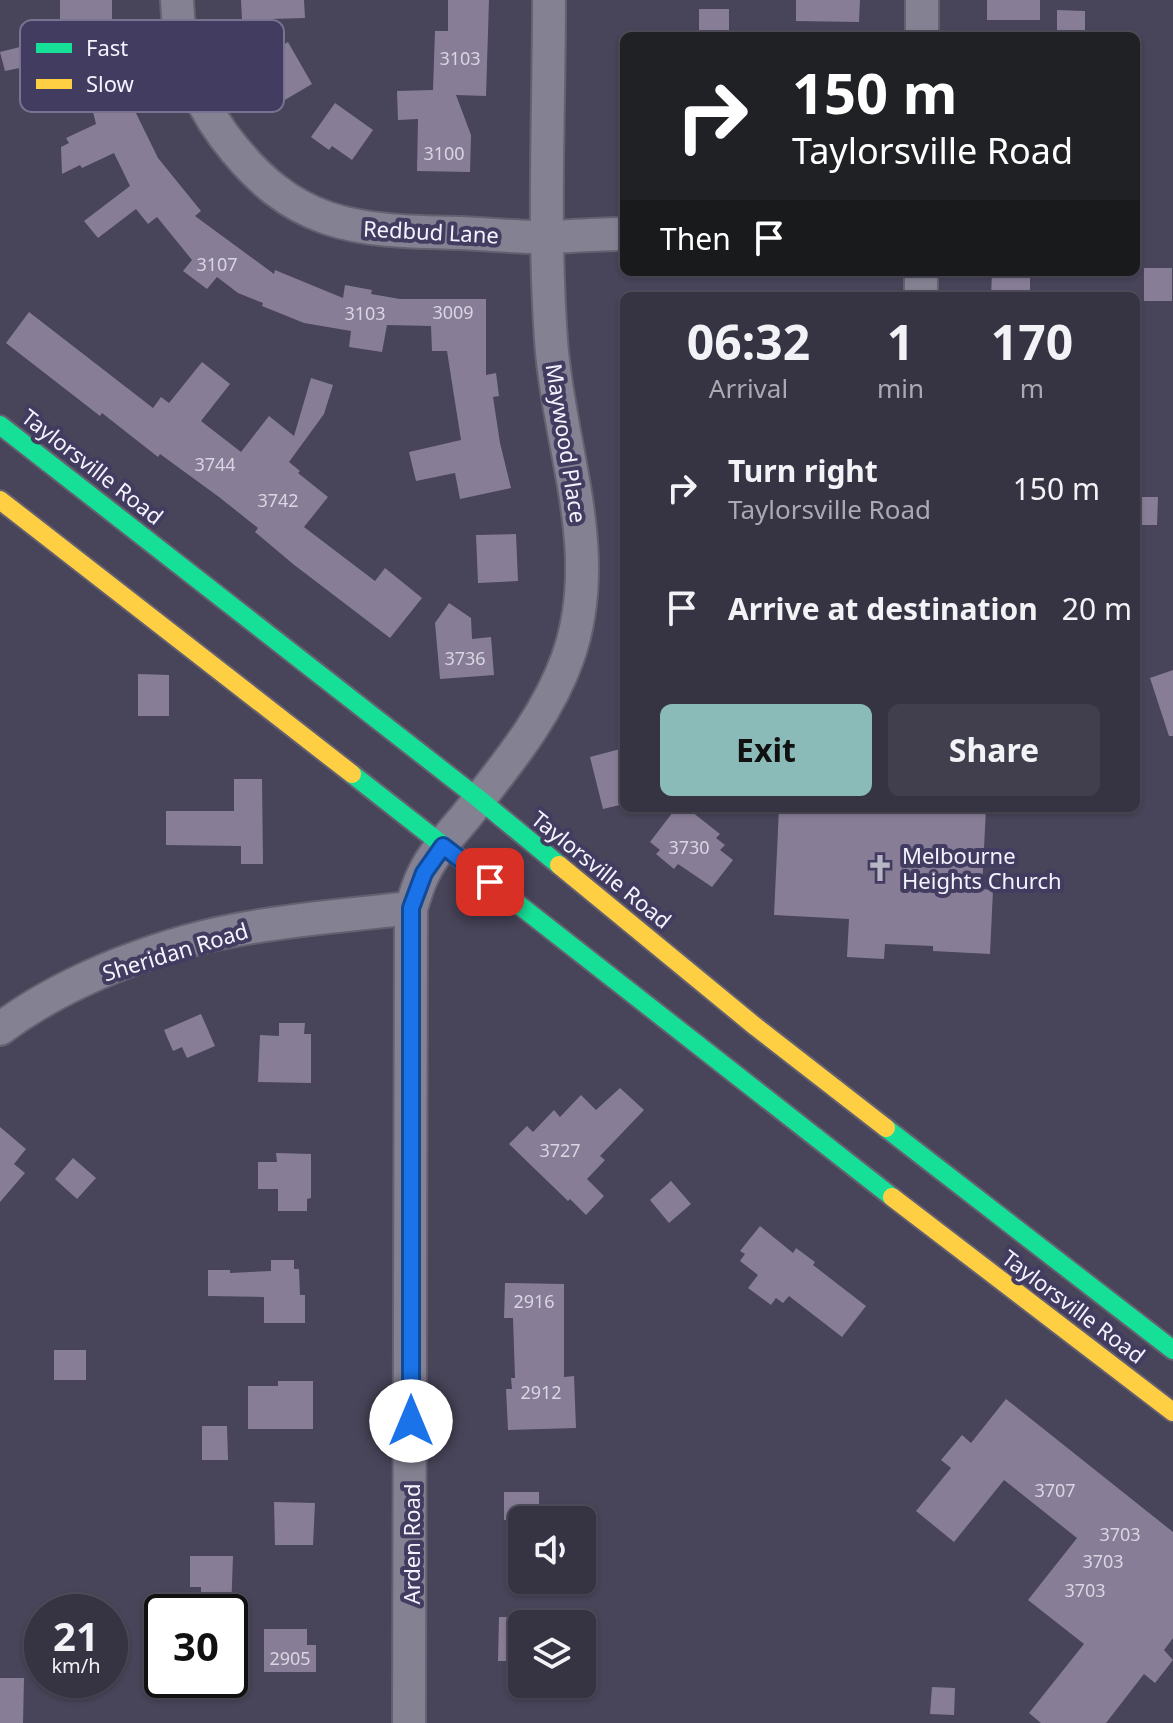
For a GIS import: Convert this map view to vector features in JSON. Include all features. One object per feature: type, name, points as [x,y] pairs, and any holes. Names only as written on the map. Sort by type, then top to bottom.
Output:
[{"type":"main road","name":"Taylorsville Road","points":[[0,425],[479,799],[756,1027],[1173,1350]]},
{"type":"main road","name":"Taylorsville Road","points":[[0,500],[733,1070],[963,1253],[1173,1412]]},
{"type":"street","name":"Redbud Lane","points":[[177,0],[179,20]]},
{"type":"street","name":"Maywood Place","points":[[443,846],[524,741],[556,685],[574,634],[582,581],[581,524],[551,344],[549,0]]},
{"type":"street","points":[[922,0],[922,32]]},
{"type":"street","name":"Redbud Lane","points":[[209,112],[238,155],[283,196],[308,211],[357,228],[390,232],[548,237],[620,234]]},
{"type":"street","name":"Arden Road","points":[[409,1723],[411,908],[424,873],[443,846]]},
{"type":"street","name":"Sheridan Road","points":[[0,1029],[74,984],[131,960],[215,935],[252,927],[411,908]]},
{"type":"building","points":[[60,0],[112,0],[112,20],[60,20]]},
{"type":"building","points":[[241,0],[304,0],[305,18],[242,20]]},
{"type":"building","points":[[448,0],[489,0],[486,96],[456,95],[471,135],[470,172],[417,171],[418,119],[398,120],[397,91],[433,90],[435,31],[448,31]]},
{"type":"building","points":[[796,0],[860,0],[859,22],[796,21]]},
{"type":"building","points":[[987,0],[1040,0],[1040,20],[987,20]]},
{"type":"building","points":[[699,9],[729,9],[729,31],[699,30]]},
{"type":"building","points":[[1057,10],[1085,11],[1085,32],[1057,32]]},
{"type":"building","points":[[288,42],[312,84],[284,100],[284,44]]},
{"type":"building","points":[[20,47],[20,68],[5,71],[0,52]]},
{"type":"building","points":[[335,103],[373,130],[352,160],[332,146],[329,150],[311,137]]},
{"type":"building","points":[[93,112],[135,112],[158,158],[201,211],[195,216],[274,274],[275,270],[343,298],[345,285],[400,299],[486,299],[486,375],[496,373],[499,396],[493,397],[511,488],[460,499],[455,473],[416,481],[409,452],[461,440],[447,351],[432,351],[431,326],[387,325],[382,352],[349,347],[351,331],[304,323],[262,306],[263,303],[238,293],[217,277],[207,289],[183,271],[192,260],[157,217],[148,224],[136,209],[98,238],[84,221],[130,186],[114,153],[62,174],[61,147],[69,143],[66,138],[96,124]]},
{"type":"building","points":[[1144,268],[1172,268],[1172,301],[1144,301]]},
{"type":"building","points":[[992,276],[1030,276],[1030,292],[991,292]]},
{"type":"building","points":[[29,312],[153,408],[161,397],[169,403],[202,362],[230,384],[201,421],[241,452],[269,416],[294,436],[311,378],[333,385],[324,414],[289,462],[328,497],[304,527],[375,581],[385,568],[422,598],[390,638],[293,564],[255,532],[258,528],[219,497],[160,454],[158,457],[102,413],[100,416],[6,343]]},
{"type":"building","points":[[1140,497],[1158,497],[1157,525],[1140,525]]},
{"type":"building","points":[[516,534],[518,581],[478,583],[476,535]]},
{"type":"building","points":[[449,603],[471,618],[472,639],[491,637],[494,675],[440,679],[435,623]]},
{"type":"building","points":[[1173,670],[1173,736],[1169,736],[1150,678]]},
{"type":"building","points":[[138,674],[169,675],[169,716],[138,716]]},
{"type":"building","points":[[620,749],[620,805],[603,809],[590,757]]},
{"type":"building","points":[[234,779],[262,779],[263,864],[241,864],[241,846],[166,845],[166,811],[234,811]]},
{"type":"building","points":[[673,812],[692,812],[720,834],[716,838],[725,845],[720,850],[733,860],[712,887],[678,864],[674,869],[656,854],[660,850],[650,842]]},
{"type":"building","name":"Melbourne Heights Church","points":[[779,812],[986,812],[982,889],[993,890],[990,954],[933,951],[933,946],[885,944],[884,959],[847,957],[849,919],[774,915]]},
{"type":"building","points":[[201,1014],[215,1046],[187,1058],[182,1047],[173,1051],[164,1030]]},
{"type":"building","points":[[279,1023],[305,1023],[304,1034],[311,1034],[311,1083],[258,1082],[260,1035],[279,1036]]},
{"type":"building","points":[[620,1088],[644,1110],[600,1156],[605,1160],[587,1179],[604,1196],[586,1215],[509,1144],[527,1126],[533,1132],[554,1110],[560,1117],[581,1095],[596,1110]]},
{"type":"building","points":[[0,1127],[26,1149],[14,1164],[25,1173],[0,1202]]},
{"type":"building","points":[[276,1153],[311,1154],[311,1198],[307,1199],[307,1211],[278,1211],[278,1189],[258,1189],[258,1162],[277,1162]]},
{"type":"building","points":[[73,1158],[96,1178],[77,1199],[55,1179]]},
{"type":"building","points":[[671,1181],[691,1204],[669,1223],[650,1200]]},
{"type":"building","points":[[760,1226],[793,1253],[796,1248],[815,1262],[813,1265],[866,1306],[842,1337],[789,1296],[783,1303],[776,1298],[771,1305],[748,1288],[758,1275],[740,1261],[745,1254],[740,1251]]},
{"type":"building","points":[[271,1260],[294,1260],[294,1269],[299,1269],[300,1295],[305,1295],[305,1323],[264,1323],[264,1297],[208,1296],[208,1270],[230,1270],[230,1273],[271,1271]]},
{"type":"building","points":[[505,1283],[564,1284],[564,1377],[574,1376],[576,1428],[508,1430],[506,1389],[512,1389],[511,1378],[515,1378],[513,1318],[504,1318]]},
{"type":"building","points":[[54,1350],[86,1350],[86,1380],[54,1380]]},
{"type":"building","points":[[278,1381],[313,1381],[313,1429],[248,1429],[248,1386],[278,1386]]},
{"type":"building","points":[[1006,1399],[1173,1532],[1173,1638],[1164,1650],[1173,1660],[1155,1683],[1144,1674],[1106,1723],[1041,1723],[1029,1713],[1084,1644],[1028,1600],[1077,1538],[1004,1480],[954,1542],[916,1511],[951,1468],[941,1460],[962,1435],[971,1443]]},
{"type":"building","points":[[202,1426],[227,1426],[228,1460],[202,1460]]},
{"type":"building","points":[[504,1492],[539,1492],[539,1506],[508,1506],[508,1520],[504,1520]]},
{"type":"building","points":[[274,1502],[315,1503],[313,1545],[275,1545]]},
{"type":"building","points":[[190,1556],[233,1556],[232,1594],[201,1594],[201,1587],[190,1587]]},
{"type":"building","points":[[499,1617],[508,1617],[508,1661],[498,1661]]},
{"type":"building","points":[[264,1629],[307,1629],[307,1645],[316,1645],[316,1672],[264,1672]]},
{"type":"building","points":[[0,1678],[24,1678],[23,1723],[0,1723]]},
{"type":"building","points":[[932,1687],[955,1688],[954,1715],[930,1714]]},
{"type":"traffic: fast","points":[[0,425],[559,865]]},
{"type":"traffic: fast","points":[[352,774],[892,1197]]},
{"type":"traffic: fast","points":[[886,1128],[1173,1350]]},
{"type":"traffic: slow","points":[[0,500],[352,774]]},
{"type":"traffic: slow","points":[[559,865],[756,1027],[886,1128]]},
{"type":"traffic: slow","points":[[892,1197],[1173,1412]]},
{"type":"place","name":"Melbourne Heights Church","points":[[880,868]]},
{"type":"route","points":[[411,1421],[411,908],[424,873],[443,846],[490,882]]}]
